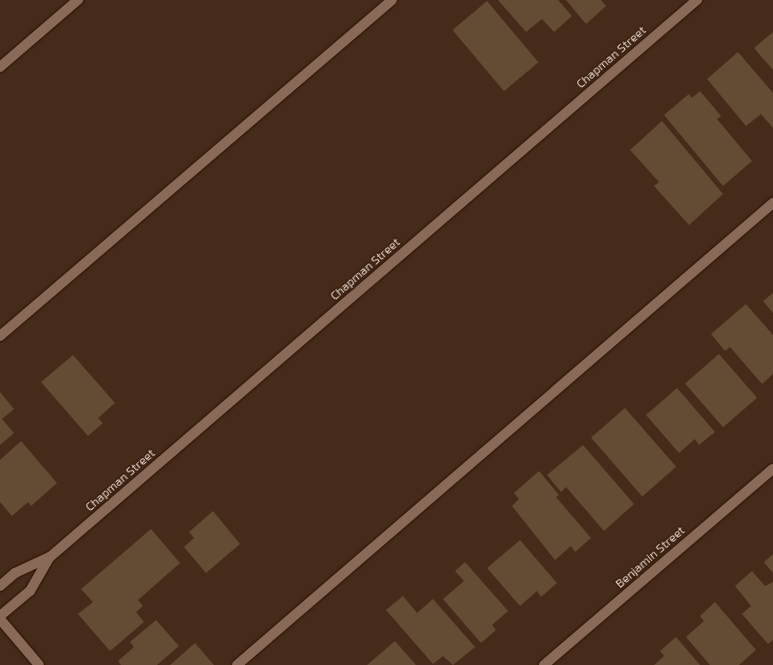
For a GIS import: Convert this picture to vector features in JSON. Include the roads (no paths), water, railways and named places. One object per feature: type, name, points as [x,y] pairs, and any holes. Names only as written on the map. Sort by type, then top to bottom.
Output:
[{"type":"street","points":[[0,67],[78,0]]},
{"type":"street","points":[[0,336],[392,0]]},
{"type":"street","name":"Chapman Street","points":[[0,586],[15,572],[50,557],[697,0]]},
{"type":"street","points":[[237,665],[773,203]]},
{"type":"street","name":"Benjamin Street","points":[[544,665],[773,469]]},
{"type":"street","name":"Chapman Street","points":[[0,618],[30,591],[50,557]]},
{"type":"street","points":[[0,618],[39,665]]}]
